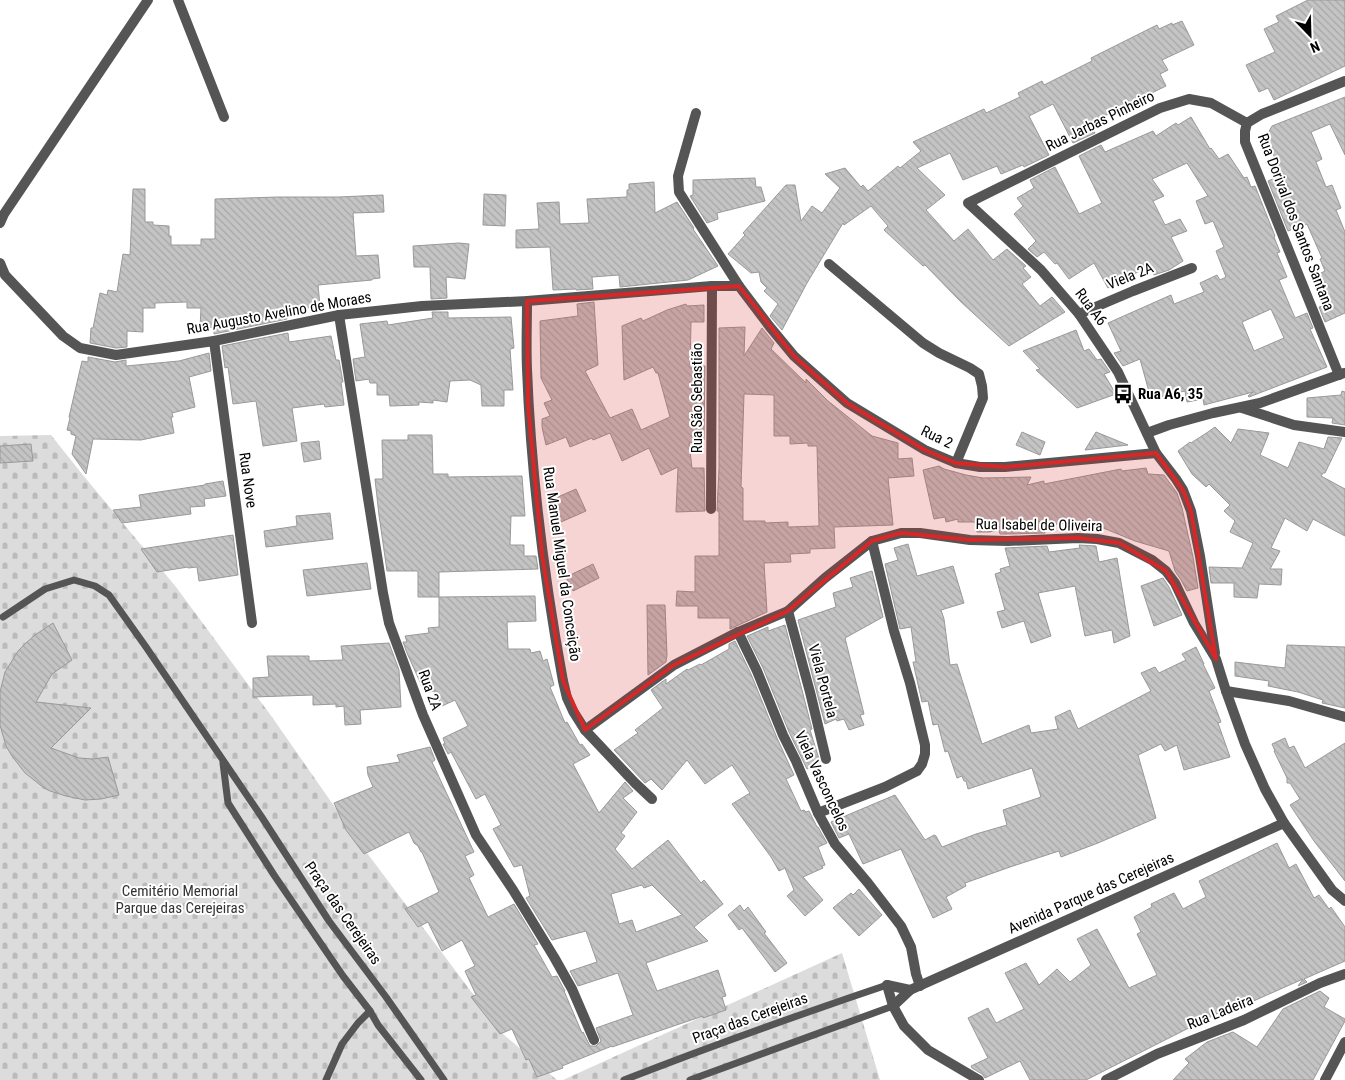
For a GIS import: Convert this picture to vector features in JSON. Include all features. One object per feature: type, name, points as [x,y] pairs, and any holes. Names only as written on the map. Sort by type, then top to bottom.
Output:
[{"type":"street","points":[[0,223],[4,214],[148,0]]},
{"type":"street","points":[[178,0],[224,117]]},
{"type":"street","name":"Rua Dorival dos Santos Santana","points":[[1342,374],[1246,142],[1245,131],[1247,123],[1262,114],[1345,82]]},
{"type":"street","name":"Rua Jarbas Pinheiro","points":[[968,203],[1160,108],[1189,99],[1211,104],[1247,123]]},
{"type":"street","name":"Rua 2","points":[[696,113],[678,176],[679,192],[739,286],[770,328],[794,356],[848,403],[925,450],[956,464],[980,468],[1005,468],[1156,453]]},
{"type":"street","name":"Rua A6","points":[[968,203],[1041,270],[1079,314],[1118,372],[1156,453]]},
{"type":"street","name":"Rua Augusto Avelino de Moraes","points":[[0,263],[5,275],[63,336],[80,348],[116,355],[214,341],[338,315],[422,306],[527,301],[712,286],[739,286]]},
{"type":"street","points":[[829,264],[923,343],[979,374],[983,398],[956,464]]},
{"type":"street","name":"Viela 2A","points":[[1079,314],[1192,268]]},
{"type":"street","name":"Rua São Sebastião","points":[[711,509],[712,286]]},
{"type":"street","name":"Rua Manuel Miguel da Conceição","points":[[527,301],[526,367],[542,555],[567,698],[585,730],[634,783],[652,799]]},
{"type":"street","name":"Rua 2A","points":[[338,315],[383,593],[390,623],[423,715],[476,834],[514,890],[554,957],[572,989],[594,1040]]},
{"type":"street","name":"Rua Nove","points":[[214,341],[252,624]]},
{"type":"street","points":[[1147,433],[1213,413],[1260,403],[1342,374]]},
{"type":"street","points":[[1242,408],[1294,425],[1345,432]]},
{"type":"street","points":[[1156,453],[1183,490],[1191,512],[1216,659]]},
{"type":"street","name":"Rua Isabel de Oliveira","points":[[585,730],[674,666],[738,632],[788,611],[872,540],[902,532],[970,540],[1008,541],[1078,538],[1119,543],[1152,560],[1166,571],[1175,583],[1194,623],[1216,659],[1245,744],[1265,789],[1284,823],[1332,890],[1345,901]]},
{"type":"street","points":[[818,813],[885,788],[917,771],[922,764],[925,754],[925,745],[910,683],[894,631],[872,540]]},
{"type":"street","name":"Viela Portela","points":[[788,611],[826,759]]},
{"type":"street","name":"Viela Vasconcelos","points":[[738,632],[757,671],[818,813],[835,844],[901,926],[911,947],[920,986]]},
{"type":"street","points":[[1226,691],[1289,701],[1345,717]]},
{"type":"street","name":"Avenida Parque das Cerejeiras","points":[[893,1006],[910,990],[1284,823]]},
{"type":"street","name":"Rua Ladeira","points":[[1106,1080],[1157,1054],[1244,1020],[1320,983],[1345,974]]},
{"type":"street","points":[[910,990],[887,985],[893,1006],[904,1026],[928,1050],[978,1080]]},
{"type":"street","points":[[1325,1080],[1345,1042]]},
{"type":"lane","name":"Praça das Cerejeiras","points":[[2,617],[45,589],[74,580],[95,586],[108,595],[146,647],[261,816],[328,921],[386,997],[444,1080]]},
{"type":"lane","name":"Praça das Cerejeiras","points":[[223,760],[228,803],[342,976],[421,1080]]},
{"type":"lane","name":"Praça das Cerejeiras","points":[[624,1080],[692,1053],[887,985]]},
{"type":"lane","points":[[690,1080],[893,1006]]},
{"type":"lane","points":[[326,1080],[342,1044],[370,1011]]},
{"type":"highlighted area","points":[[739,286],[794,356],[847,403],[925,450],[956,463],[1005,467],[1156,453],[1183,490],[1191,511],[1216,659],[1166,571],[1119,543],[1078,538],[970,540],[901,533],[872,541],[788,611],[674,665],[585,730],[563,681],[542,555],[528,405],[527,301]]},
{"type":"green space","name":"Cemitério Memorial Parque das Cerejeiras","points":[[51,435],[176,587],[272,717],[364,849],[503,1034],[557,1080],[0,1080],[0,436]]},
{"type":"green space","points":[[842,953],[880,1080],[563,1080]]},
{"type":"building","points":[[1308,0],[1345,0],[1345,66],[1274,100],[1268,88],[1259,92],[1246,65],[1275,52],[1264,29],[1279,22],[1276,16]]},
{"type":"building","points":[[1182,21],[1194,45],[1162,60],[1168,70],[1160,74],[1166,86],[1090,123],[1095,133],[1073,143],[1053,104],[1029,116],[1049,155],[1024,167],[1023,165],[1001,174],[997,166],[963,180],[950,153],[917,168],[945,195],[926,210],[954,241],[968,229],[993,260],[1007,249],[1026,266],[1023,268],[1031,277],[1022,284],[1040,306],[1052,297],[1065,312],[1009,346],[960,301],[925,265],[923,266],[884,230],[888,226],[871,206],[844,225],[843,223],[807,283],[782,330],[770,316],[778,304],[764,291],[767,288],[761,282],[759,272],[751,273],[728,254],[745,235],[743,233],[786,185],[795,185],[801,221],[812,206],[822,213],[840,188],[825,174],[845,168],[861,187],[863,185],[868,191],[898,166],[900,168],[921,151],[913,142],[984,109],[986,113],[1020,97],[1018,93],[1042,81],[1044,85],[1092,61],[1091,58],[1157,25],[1159,29]]},
{"type":"building","points":[[1345,97],[1345,155],[1330,124],[1311,132],[1322,159],[1316,162],[1326,187],[1332,185],[1341,208],[1336,210],[1345,232],[1345,313],[1325,322],[1319,307],[1325,305],[1313,277],[1325,271],[1320,259],[1322,258],[1307,224],[1288,231],[1268,181],[1282,175],[1266,137],[1272,126]]},
{"type":"building","points":[[1191,117],[1210,149],[1219,159],[1228,154],[1244,178],[1247,177],[1251,187],[1255,186],[1275,236],[1280,252],[1277,253],[1287,277],[1279,280],[1295,318],[1307,313],[1313,328],[1310,329],[1327,367],[1249,397],[1253,392],[1204,405],[1203,399],[1187,402],[1185,391],[1151,399],[1140,359],[1123,366],[1114,353],[1121,351],[1108,323],[1171,295],[1174,304],[1204,292],[1200,283],[1217,275],[1220,280],[1226,277],[1216,251],[1224,247],[1213,221],[1205,224],[1196,201],[1208,196],[1187,163],[1152,179],[1164,196],[1153,201],[1165,225],[1180,219],[1187,231],[1171,237],[1183,261],[1169,270],[1154,275],[1149,266],[1108,288],[1094,263],[1069,279],[1057,263],[1055,264],[1044,252],[1037,257],[1028,249],[1036,241],[1014,214],[1023,206],[1017,198],[1034,188],[1030,180],[1055,167],[1079,214],[1102,203],[1079,156],[1101,145],[1105,152],[1153,131],[1156,136],[1176,123],[1178,125]],"holes":[[[1271,309],[1284,338],[1254,351],[1242,322]]]},
{"type":"building","points":[[755,178],[756,187],[761,187],[765,201],[717,213],[718,219],[707,223],[690,196],[693,195],[693,180]]},
{"type":"building","points":[[654,182],[655,213],[677,202],[718,266],[688,280],[620,287],[619,275],[592,277],[593,289],[553,290],[550,247],[516,248],[516,230],[539,229],[537,203],[559,202],[560,224],[589,223],[587,199],[627,197],[629,184]]},
{"type":"building","points":[[133,189],[145,189],[145,222],[153,222],[153,225],[169,226],[171,245],[201,245],[201,239],[215,239],[215,199],[383,195],[384,212],[353,213],[356,256],[378,255],[380,278],[318,285],[320,306],[286,311],[287,319],[214,334],[214,327],[200,328],[201,308],[187,308],[187,302],[155,303],[155,308],[143,308],[143,332],[127,331],[127,347],[116,348],[90,343],[91,328],[93,328],[100,293],[107,295],[108,290],[117,292],[123,254],[130,255]]},
{"type":"building","points":[[484,194],[506,195],[505,226],[483,225]]},
{"type":"building","points":[[469,244],[465,279],[446,277],[447,298],[431,299],[430,267],[414,267],[413,246]]},
{"type":"building","points":[[594,302],[598,365],[585,371],[610,418],[632,409],[641,430],[670,417],[658,373],[656,373],[653,367],[624,380],[622,326],[641,318],[643,321],[686,304],[687,306],[704,305],[704,322],[691,322],[690,368],[705,366],[704,440],[689,443],[692,468],[704,468],[705,511],[676,512],[678,467],[661,475],[649,448],[622,461],[610,433],[570,447],[566,437],[546,445],[542,419],[550,416],[544,403],[552,400],[541,378],[540,321],[578,316],[577,304]]},
{"type":"building","points":[[432,312],[448,312],[448,318],[511,317],[514,348],[510,349],[513,390],[504,390],[504,406],[482,406],[481,385],[470,380],[450,381],[447,402],[433,400],[433,403],[419,402],[419,405],[390,406],[389,395],[377,395],[377,383],[370,383],[369,379],[356,381],[353,359],[365,357],[360,324],[387,321],[388,325],[433,318]]},
{"type":"building","points":[[745,327],[744,356],[762,328],[774,343],[771,349],[806,383],[806,379],[828,401],[872,436],[898,443],[898,459],[912,458],[914,476],[888,478],[893,525],[834,527],[835,548],[810,549],[810,553],[790,554],[791,562],[764,563],[767,612],[730,629],[730,618],[698,618],[698,606],[676,606],[677,591],[695,592],[695,556],[719,556],[719,511],[717,511],[719,468],[719,328]],"holes":[[[744,394],[774,395],[774,436],[790,436],[790,444],[808,443],[808,446],[817,446],[819,526],[788,527],[788,522],[765,523],[765,521],[743,521],[743,488],[741,487]]]},
{"type":"building","points":[[1076,330],[1084,351],[1089,349],[1097,360],[1101,359],[1110,372],[1104,374],[1116,394],[1077,408],[1036,370],[1040,369],[1023,351]]},
{"type":"building","points":[[288,333],[289,342],[331,336],[336,360],[339,360],[343,382],[341,382],[344,405],[325,407],[324,404],[292,408],[297,441],[263,446],[256,401],[233,404],[228,367],[225,368],[222,346]]},
{"type":"building","points":[[209,353],[211,371],[189,377],[195,407],[172,413],[174,433],[141,440],[93,439],[86,474],[72,454],[76,436],[67,430],[82,361],[88,362],[88,357],[115,362],[126,360],[126,366],[179,361]]},
{"type":"building","points":[[1342,391],[1345,392],[1345,425],[1332,423],[1333,418],[1307,417],[1307,398],[1341,395]]},
{"type":"building","points":[[1215,427],[1231,443],[1238,429],[1269,433],[1260,455],[1288,468],[1299,442],[1324,449],[1328,437],[1342,438],[1325,473],[1321,476],[1345,489],[1345,536],[1313,519],[1307,531],[1285,518],[1271,548],[1280,551],[1270,569],[1282,569],[1281,585],[1259,584],[1257,598],[1234,597],[1234,583],[1211,583],[1209,567],[1242,568],[1253,543],[1230,532],[1235,521],[1224,511],[1230,505],[1209,484],[1206,487],[1192,474],[1178,451]]},
{"type":"building","points":[[1022,432],[1045,442],[1040,455],[1016,445]]},
{"type":"building","points":[[1096,432],[1128,445],[1085,450]]},
{"type":"building","points":[[408,435],[432,435],[433,474],[448,474],[448,477],[522,476],[525,516],[511,516],[510,545],[524,545],[524,556],[536,556],[538,569],[439,572],[439,597],[418,597],[418,571],[387,571],[375,479],[383,479],[382,440],[408,440]]},
{"type":"building","points":[[319,441],[321,459],[304,462],[301,443]]},
{"type":"building","points":[[31,444],[33,461],[0,463],[0,446]]},
{"type":"building","points":[[939,466],[966,475],[983,478],[1031,477],[1027,485],[1044,481],[1044,484],[1121,469],[1122,471],[1146,468],[1148,474],[1164,475],[1177,493],[1182,508],[1198,588],[1187,591],[1175,571],[1169,551],[1135,541],[1091,523],[1093,532],[1075,531],[1073,522],[1043,526],[1045,533],[1000,534],[999,530],[977,532],[975,522],[958,522],[958,519],[946,522],[945,517],[934,519],[923,470]]},
{"type":"building","points":[[223,481],[226,496],[204,499],[205,506],[190,507],[191,514],[122,523],[113,510],[141,507],[139,495]]},
{"type":"building","points":[[576,489],[586,511],[561,522],[551,500]]},
{"type":"building","points":[[330,513],[333,539],[266,547],[264,531],[297,526],[296,516]]},
{"type":"building","points":[[233,535],[238,575],[199,581],[197,567],[157,572],[141,549]]},
{"type":"building","points":[[908,544],[917,576],[953,566],[964,603],[941,610],[944,619],[950,665],[957,664],[982,744],[1029,725],[1031,733],[1058,729],[1055,717],[1070,710],[1078,729],[1151,691],[1141,673],[1155,667],[1159,673],[1186,660],[1182,654],[1196,647],[1215,688],[1209,691],[1221,722],[1218,723],[1230,757],[1184,770],[1177,745],[1165,751],[1161,744],[1138,755],[1156,818],[1061,857],[1059,851],[965,883],[966,886],[946,897],[952,909],[933,918],[901,849],[863,864],[849,834],[839,838],[831,822],[895,795],[925,840],[934,835],[942,847],[1007,825],[1003,810],[1041,797],[1032,768],[968,789],[966,781],[964,781],[962,776],[957,778],[948,751],[945,752],[938,724],[933,725],[928,701],[922,702],[913,662],[916,662],[911,627],[900,629],[885,564],[898,560],[894,548]]},
{"type":"building","points":[[1079,545],[1096,546],[1099,562],[1117,558],[1130,636],[1114,643],[1112,630],[1085,636],[1075,586],[1038,593],[1051,636],[1031,643],[1024,621],[1002,628],[997,612],[1005,610],[995,574],[1001,572],[1000,569],[1010,566],[1005,548],[1047,546],[1049,552],[1080,548]]},
{"type":"building","points":[[367,563],[371,589],[307,596],[303,570]]},
{"type":"building","points":[[593,564],[599,578],[573,591],[566,577]]},
{"type":"building","points":[[872,571],[883,617],[845,638],[864,714],[860,715],[864,725],[849,730],[844,719],[837,721],[836,719],[825,724],[798,620],[836,607],[833,593],[853,587],[850,578]]},
{"type":"building","points":[[1163,578],[1182,615],[1154,626],[1141,586]]},
{"type":"building","points":[[535,596],[536,621],[507,622],[508,649],[530,649],[531,653],[540,651],[543,661],[547,659],[554,685],[550,687],[565,723],[567,722],[580,745],[582,744],[590,755],[573,764],[599,813],[625,782],[633,791],[623,798],[637,812],[621,833],[625,836],[615,849],[632,869],[668,840],[701,883],[704,880],[723,904],[694,927],[708,941],[646,963],[657,991],[718,970],[726,996],[722,997],[726,1010],[612,1046],[562,1066],[563,1068],[537,1077],[529,1059],[526,1060],[512,1029],[500,1034],[471,997],[476,995],[465,971],[475,966],[462,940],[442,951],[428,922],[418,927],[405,909],[439,892],[422,852],[414,843],[409,832],[364,854],[346,830],[334,803],[373,787],[367,767],[400,762],[397,755],[430,747],[435,760],[432,762],[474,852],[465,856],[474,875],[469,878],[488,917],[514,904],[538,944],[534,945],[552,977],[557,976],[582,1033],[590,1046],[596,1046],[601,1041],[596,1028],[633,1015],[618,973],[578,986],[570,971],[597,962],[586,931],[552,940],[526,898],[530,896],[522,865],[514,867],[493,829],[501,825],[485,794],[476,799],[451,752],[448,754],[443,744],[445,744],[443,738],[468,726],[455,700],[442,706],[434,691],[425,693],[403,642],[407,642],[405,636],[429,633],[428,628],[439,627],[439,597]],"holes":[[[642,885],[644,888],[652,885],[682,915],[636,932],[632,920],[619,924],[611,894]]]},
{"type":"building","points":[[647,605],[665,605],[667,655],[666,662],[648,675]]},
{"type":"building","points":[[53,623],[72,660],[52,674],[36,702],[91,708],[51,748],[79,758],[108,757],[119,795],[85,800],[50,791],[25,773],[6,746],[0,725],[0,692],[5,672],[18,651],[35,635]]},
{"type":"building","points":[[785,625],[812,729],[810,730],[820,762],[807,769],[747,636],[768,627],[768,631]]},
{"type":"building","points":[[735,641],[794,775],[786,779],[801,811],[809,811],[827,843],[818,847],[825,865],[822,866],[823,868],[803,877],[823,900],[805,916],[787,896],[794,890],[785,868],[779,871],[732,804],[750,793],[732,765],[705,784],[687,760],[662,790],[651,779],[645,783],[614,750],[638,733],[635,730],[663,708],[651,690],[666,679],[666,684],[687,669],[701,665],[729,649],[729,644]]},
{"type":"building","points":[[389,643],[399,670],[401,707],[360,710],[361,724],[345,725],[344,706],[336,707],[336,704],[313,705],[313,695],[253,697],[253,678],[269,677],[267,656],[309,656],[309,661],[343,660],[341,646]]},
{"type":"building","points":[[1287,645],[1345,647],[1345,708],[1322,703],[1323,700],[1298,692],[1268,686],[1269,681],[1235,676],[1235,662],[1285,668]]},
{"type":"building","points":[[1285,738],[1289,748],[1294,746],[1305,768],[1345,743],[1345,881],[1314,841],[1290,805],[1300,799],[1290,783],[1287,783],[1287,778],[1272,744]]},
{"type":"building","points":[[1277,843],[1289,868],[1296,864],[1314,898],[1319,895],[1329,909],[1331,907],[1345,927],[1345,961],[1304,979],[1307,982],[1298,986],[1303,979],[1249,1003],[1246,999],[1086,1080],[1030,1080],[1020,1061],[985,1078],[972,1068],[971,1066],[988,1058],[968,1018],[988,1008],[996,1023],[1024,1009],[1005,973],[1026,963],[1039,985],[1057,969],[1070,982],[1091,965],[1077,939],[1097,929],[1129,988],[1157,975],[1137,934],[1141,932],[1134,917],[1152,907],[1151,904],[1174,893],[1183,909],[1206,897],[1199,881]]},
{"type":"building","points":[[859,889],[882,915],[859,936],[833,908]]},
{"type":"building","points":[[740,905],[744,911],[748,907],[766,932],[764,933],[787,963],[775,972],[742,928],[739,930],[728,915]]},
{"type":"building","points":[[1320,991],[1329,998],[1324,1007],[1345,1019],[1345,1021],[1313,1080],[1173,1080],[1189,1063],[1185,1059],[1207,1042],[1233,1032],[1257,1047],[1283,1009]]},
{"type":"place","name":"Rua A6, 35","points":[[1123,394]]}]
